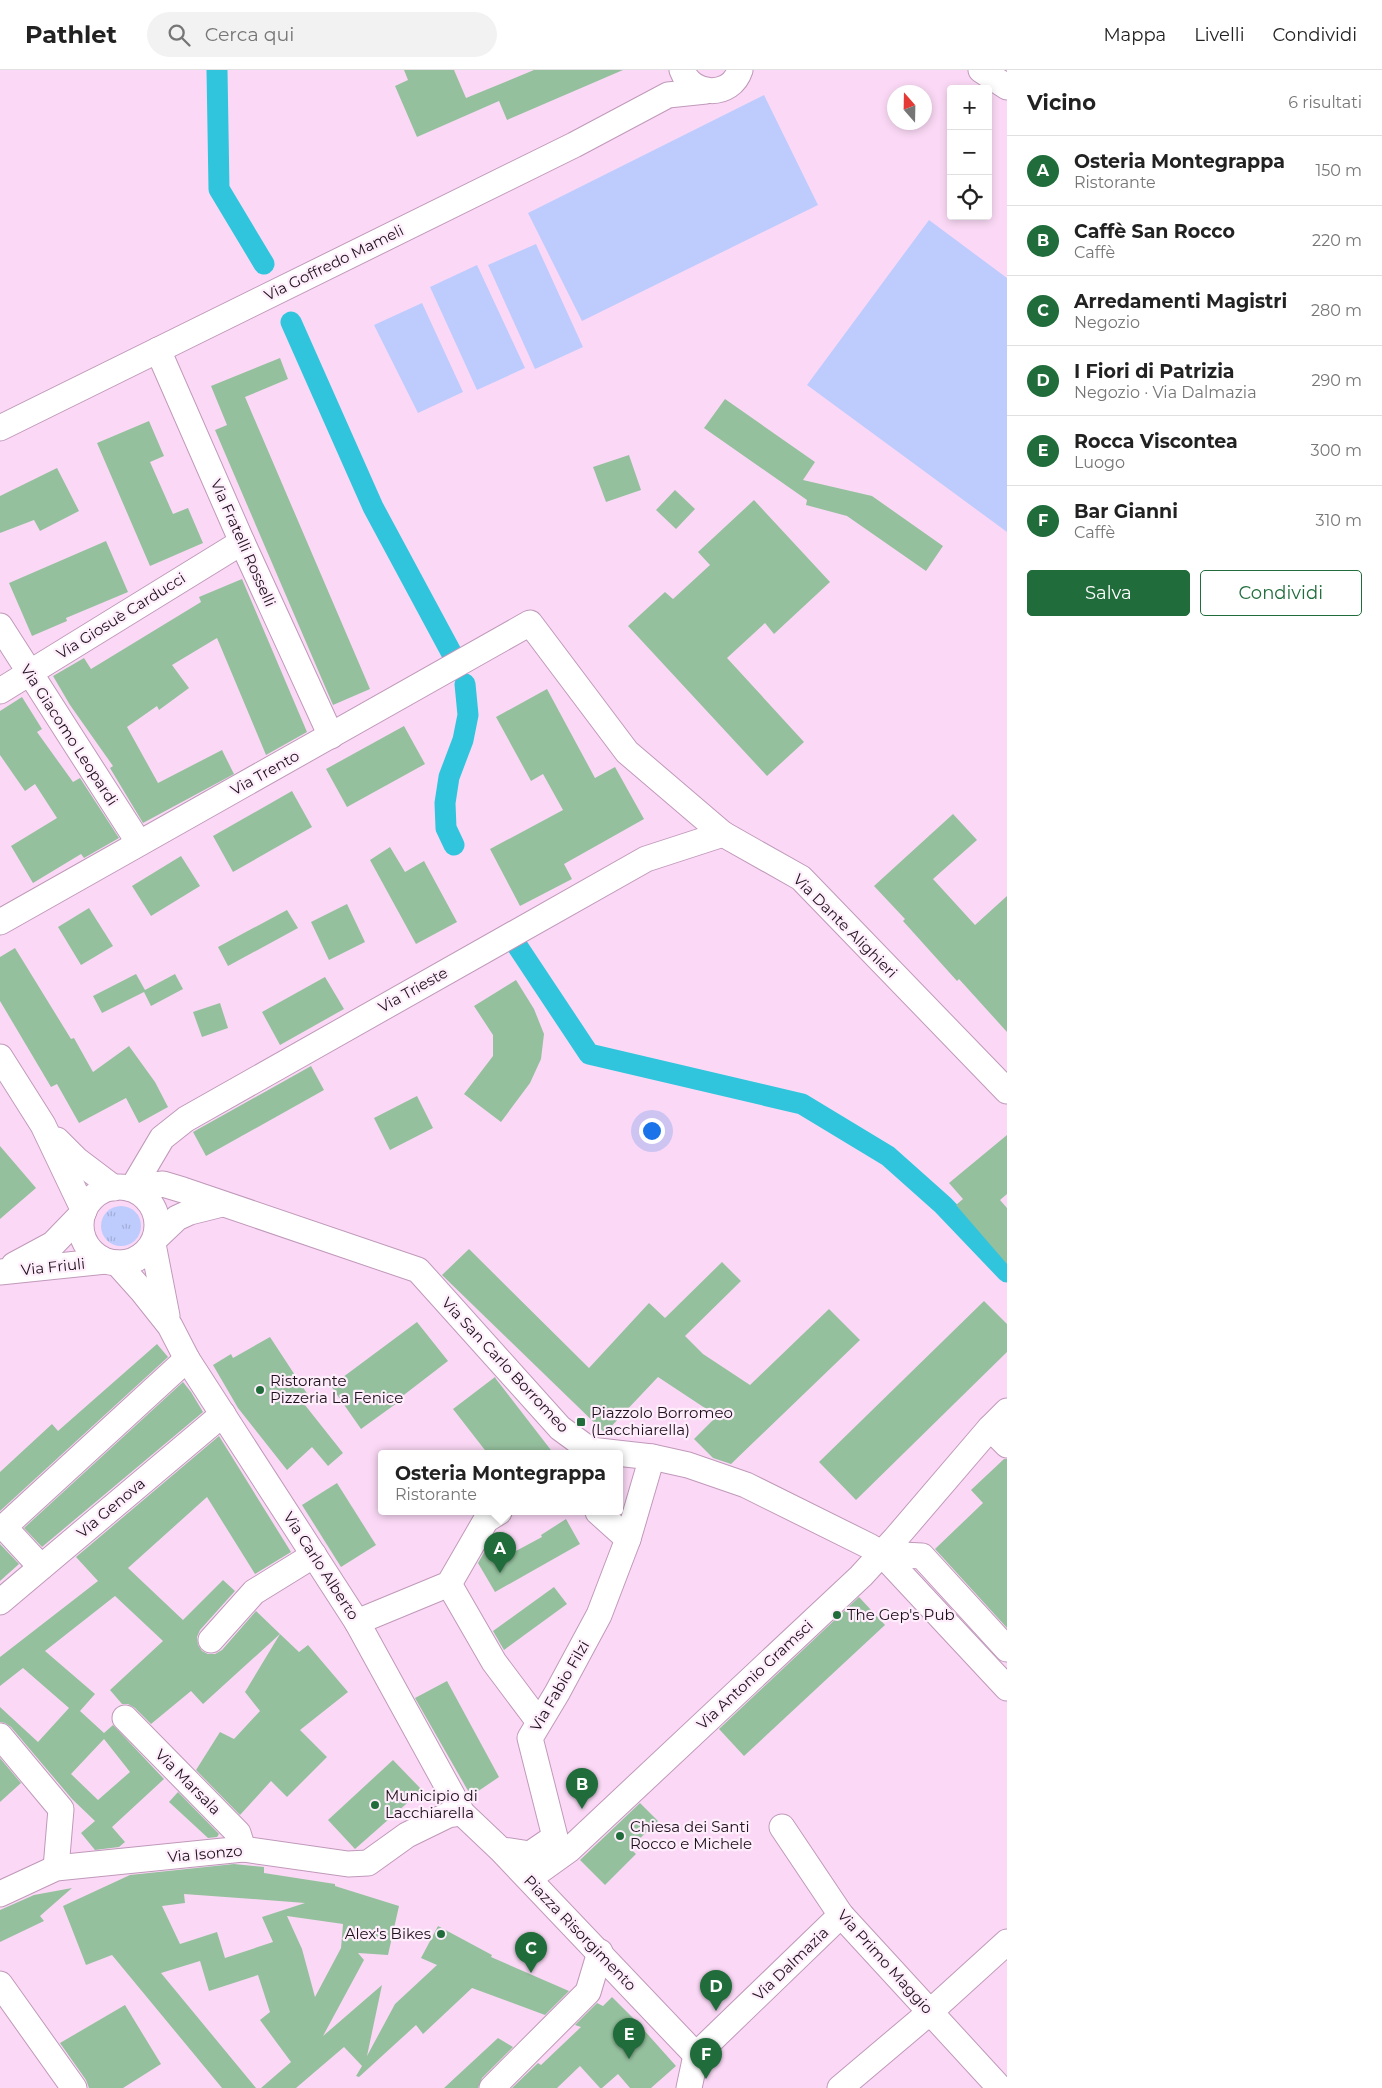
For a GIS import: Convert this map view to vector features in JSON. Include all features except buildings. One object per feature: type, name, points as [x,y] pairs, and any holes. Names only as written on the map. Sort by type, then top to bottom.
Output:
[{"type":"street","points":[[668,95],[677,70]]},
{"type":"street","points":[[682,70],[688,81],[706,91]]},
{"type":"street","points":[[982,70],[1007,88]]},
{"type":"street","name":"Via Goffredo Mameli","points":[[0,428],[574,145],[668,95],[716,91],[734,82],[740,71]]},
{"type":"street","name":"Via Fratelli Rosselli","points":[[158,350],[242,542],[331,736]]},
{"type":"street","name":"Via Giosuè Carducci","points":[[0,691],[242,542]]},
{"type":"street","name":"Via Trento","points":[[0,922],[530,624]]},
{"type":"street","name":"Via Dante Alighieri","points":[[530,624],[627,752],[723,834],[801,878],[1007,1091]]},
{"type":"street","name":"Via Giacomo Leopardi","points":[[0,626],[139,843]]},
{"type":"street","name":"Via Trieste","points":[[125,1188],[162,1138],[186,1119],[646,859],[723,834]]},
{"type":"street","name":"Via Carlo Alberto","points":[[0,1057],[43,1125],[84,1212],[82,1222],[83,1236],[86,1244],[93,1253],[111,1262],[143,1292],[170,1326]]},
{"type":"street","name":"Via Carlo Alberto","points":[[43,1125],[77,1160],[125,1188],[138,1192],[149,1201],[157,1222],[154,1241],[159,1284],[170,1326],[186,1359],[357,1622],[462,1813]]},
{"type":"street","name":"Via San Carlo Borromeo","points":[[125,1188],[164,1184],[418,1270],[560,1428],[586,1450]]},
{"type":"street","points":[[0,1272],[30,1258],[52,1244],[84,1212],[96,1195],[125,1188]]},
{"type":"street","points":[[111,1262],[130,1262],[143,1255],[177,1218],[190,1212],[222,1204]]},
{"type":"street","name":"Via Friuli","points":[[0,1272],[111,1262]]},
{"type":"street","points":[[41,1567],[4,1526],[186,1359]]},
{"type":"street","name":"Via Genova","points":[[0,1602],[223,1414]]},
{"type":"street","points":[[998,1419],[1007,1445]]},
{"type":"street","name":"Via Antonio Gramsci","points":[[501,1850],[538,1872],[570,1848],[882,1554],[998,1419]]},
{"type":"street","name":"Via San Carlo Borromeo","points":[[623,1455],[652,1457],[688,1465],[746,1485],[882,1554]]},
{"type":"street","name":"Via Fabio Filzi","points":[[501,1850],[530,1854],[555,1837],[530,1738],[557,1693],[599,1615],[628,1539],[652,1457]]},
{"type":"street","points":[[357,1622],[449,1584],[486,1520],[494,1515]]},
{"type":"street","points":[[601,1515],[628,1539]]},
{"type":"street","points":[[882,1554],[922,1556],[1007,1649]]},
{"type":"street","points":[[882,1554],[1007,1688]]},
{"type":"street","points":[[211,1640],[254,1592],[314,1555]]},
{"type":"street","points":[[449,1584],[494,1662],[539,1722]]},
{"type":"street","name":"Via Marsala","points":[[126,1718],[238,1832],[243,1849]]},
{"type":"street","points":[[0,1736],[60,1809],[56,1868]]},
{"type":"street","name":"Piazza Risorgimento","points":[[462,1813],[501,1850],[600,1952],[696,2055]]},
{"type":"street","name":"Via Isonzo","points":[[0,1894],[56,1868],[243,1849],[348,1864],[368,1862],[407,1835],[448,1815],[462,1813]]},
{"type":"street","name":"Via Primo Maggio","points":[[782,1827],[842,1915],[1000,2088]]},
{"type":"street","name":"Via Dalmazia","points":[[696,2055],[842,1915]]},
{"type":"street","points":[[840,2088],[930,2012],[1007,1942]]},
{"type":"street","points":[[492,2088],[588,1992],[600,1952]]},
{"type":"street","points":[[0,1984],[74,2088]]},
{"type":"street","points":[[689,2088],[696,2055]]},
{"type":"green space","points":[[764,95],[818,205],[582,321],[528,213]]},
{"type":"green space","points":[[929,220],[1007,278],[1007,532],[807,385]]},
{"type":"green space","points":[[536,244],[583,347],[535,369],[488,265]]},
{"type":"green space","points":[[477,265],[525,368],[477,390],[430,287]]},
{"type":"green space","points":[[422,303],[463,392],[418,413],[374,325]]},
{"type":"green space","points":[[125,1206],[132,1209],[138,1215],[141,1226],[140,1234],[132,1243],[125,1246],[117,1246],[110,1243],[102,1234],[101,1222],[104,1215],[113,1207]]},
{"type":"waterway","points":[[217,70],[219,189],[264,264]]},
{"type":"waterway","points":[[291,322],[373,507],[451,652]]},
{"type":"waterway","points":[[454,845],[446,828],[445,803],[449,777],[463,740],[468,715],[465,684]]},
{"type":"waterway","points":[[518,947],[589,1054],[802,1104],[888,1156],[943,1205],[1007,1272]]},
{"type":"place","name":"Ristorante Pizzeria La Fenice","points":[[260,1390]]},
{"type":"place","name":"Piazzolo Borromeo (Lacchiarella)","points":[[581,1422]]},
{"type":"place","name":"Osteria Montegrappa","points":[[500,1573]]},
{"type":"place","name":"The Gep's Pub","points":[[837,1615]]},
{"type":"place","name":"Municipio di Lacchiarella","points":[[375,1805]]},
{"type":"place","name":"Caffè San Rocco","points":[[582,1809]]},
{"type":"place","name":"Chiesa dei Santi Rocco e Michele","points":[[620,1836]]},
{"type":"place","name":"Alex's Bikes","points":[[441,1934]]},
{"type":"place","name":"Arredamenti Magistri","points":[[531,1973]]},
{"type":"place","name":"I Fiori di Patrizia","points":[[716,2011]]},
{"type":"place","name":"Rocca Viscontea","points":[[629,2059]]},
{"type":"place","name":"Bar Gianni","points":[[706,2079]]}]
